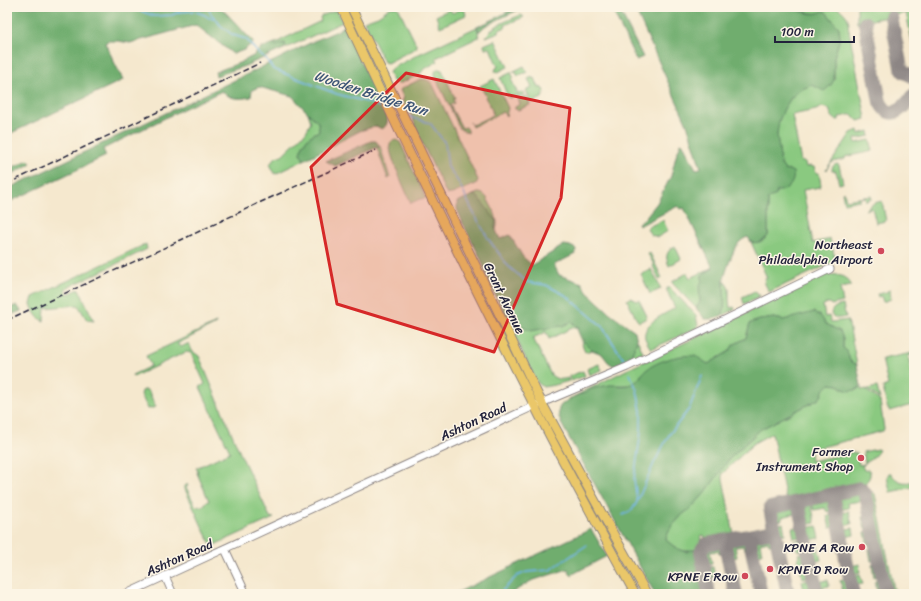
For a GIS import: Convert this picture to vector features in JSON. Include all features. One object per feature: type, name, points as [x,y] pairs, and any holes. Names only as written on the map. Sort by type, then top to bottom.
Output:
[{"type":"main road","name":"Grant Avenue","points":[[341,7],[459,256],[538,404],[600,510],[646,594]]},
{"type":"main road","name":"Grant Avenue","points":[[350,7],[469,252],[538,404],[591,514],[635,594]]},
{"type":"main road","points":[[354,35],[366,48],[377,68],[381,69]]},
{"type":"main road","points":[[459,256],[469,252]]},
{"type":"main road","points":[[591,514],[600,510]]},
{"type":"street","name":"Ashton Road","points":[[126,594],[538,404],[628,367],[830,269]]},
{"type":"street","points":[[226,549],[246,594]]},
{"type":"street","points":[[165,576],[173,594]]},
{"type":"highlighted area","points":[[406,73],[570,108],[561,198],[494,352],[337,304],[311,167]]},
{"type":"green space","points":[[7,7],[220,7],[254,42],[244,50],[233,54],[196,25],[130,43],[108,41],[105,43],[123,80],[7,135]]},
{"type":"green space","points":[[391,7],[398,7],[417,46],[416,48],[387,63],[384,62],[364,21],[378,16]]},
{"type":"green space","points":[[516,7],[524,7],[485,26],[479,32],[477,27]]},
{"type":"green space","points":[[611,7],[618,7],[643,57],[636,60]]},
{"type":"green space","points":[[634,7],[799,7],[795,9],[809,13],[826,12],[839,28],[840,38],[834,57],[834,80],[831,85],[824,91],[812,85],[800,90],[791,98],[784,109],[779,121],[777,134],[781,165],[786,171],[789,170],[793,172],[793,180],[786,189],[777,191],[775,196],[768,199],[768,236],[762,241],[756,243],[751,242],[747,237],[736,247],[724,279],[725,303],[722,316],[713,319],[705,319],[696,308],[700,302],[699,286],[702,281],[702,275],[713,268],[684,208],[680,209],[678,206],[639,226],[638,223],[644,219],[657,203],[671,176],[681,143],[683,144],[696,169],[701,168],[687,124]]},
{"type":"green space","points":[[812,7],[838,8],[843,11],[848,19],[866,119],[858,121],[853,116],[849,115],[839,117],[839,120],[837,120],[832,116],[829,109],[822,107],[816,110],[792,115],[801,162],[805,162],[806,167],[814,167],[816,173],[819,173],[821,185],[820,187],[803,190],[813,243],[830,239],[835,258],[833,262],[769,292],[764,282],[765,278],[767,278],[751,242],[760,242],[768,236],[768,199],[777,191],[786,172],[780,161],[777,128],[783,110],[794,95],[811,85],[834,80],[834,57],[840,38],[839,28],[826,12],[818,14],[799,11]]},
{"type":"green space","points":[[857,7],[914,7],[914,51],[906,13],[857,23]]},
{"type":"green space","points":[[464,8],[466,15],[440,27],[436,16],[450,9],[452,13]]},
{"type":"green space","points":[[337,10],[343,22],[286,48],[285,43],[276,46],[275,43],[321,21],[321,16]]},
{"type":"green space","points":[[521,15],[524,17],[505,25],[506,27],[499,30],[499,32],[486,37],[492,29]]},
{"type":"green space","points":[[344,26],[387,116],[387,124],[382,129],[376,126],[360,131],[304,160],[300,153],[301,149],[309,137],[319,131],[318,122],[292,96],[259,87],[252,90],[251,97],[243,98],[229,96],[222,91],[103,149],[106,156],[7,203],[7,189],[337,31]]},
{"type":"green space","points":[[477,27],[479,37],[436,58],[438,61],[423,70],[420,74],[399,84],[393,81],[389,73],[391,69]]},
{"type":"green space","points":[[495,40],[508,67],[498,72],[495,71],[498,67],[490,48],[485,48],[484,46]]},
{"type":"green space","points":[[275,43],[276,46],[285,43],[286,48],[245,66],[216,76],[215,72],[239,63],[253,56],[261,48]]},
{"type":"green space","points":[[524,66],[527,72],[518,76],[515,71],[511,73],[514,78],[511,79],[518,94],[523,92],[525,94],[517,97],[516,95],[510,98],[508,97],[500,78]]},
{"type":"green space","points":[[437,69],[442,70],[455,98],[453,99],[454,103],[450,105],[462,128],[466,127],[468,133],[460,129],[435,76]]},
{"type":"green space","points":[[532,77],[533,79],[535,78],[539,88],[541,87],[545,91],[542,98],[531,103],[526,90],[532,87],[528,79]]},
{"type":"green space","points":[[421,79],[428,80],[433,85],[478,180],[476,184],[452,194],[447,195],[414,126],[415,124],[411,114],[408,113],[402,100],[404,99],[400,90]]},
{"type":"green space","points":[[494,79],[508,108],[506,116],[503,112],[472,127],[470,122],[472,125],[493,115],[485,97],[486,96],[480,86]]},
{"type":"green space","points":[[526,96],[530,105],[518,110],[515,109],[515,107],[520,104],[518,99]]},
{"type":"green space","points":[[308,113],[318,122],[319,131],[309,137],[303,145],[300,153],[304,160],[275,174],[270,164],[276,157],[282,155],[306,132],[311,122]]},
{"type":"green space","points":[[858,130],[859,134],[869,131],[870,136],[855,139],[856,143],[870,140],[873,151],[845,157],[845,159],[830,164],[851,133]]},
{"type":"green space","points":[[395,140],[399,141],[401,144],[426,198],[411,203],[391,155],[390,144]]},
{"type":"green space","points":[[371,141],[376,141],[380,146],[335,166],[326,161]]},
{"type":"green space","points":[[380,146],[390,178],[388,179],[377,148]]},
{"type":"green space","points":[[28,160],[31,163],[7,177],[7,170]]},
{"type":"green space","points":[[837,164],[839,165],[843,183],[839,184],[836,171],[832,171],[833,166]]},
{"type":"green space","points":[[844,192],[846,200],[871,196],[872,199],[866,201],[865,197],[860,198],[860,200],[844,203],[842,193]]},
{"type":"green space","points":[[478,193],[483,194],[486,197],[493,210],[497,222],[496,230],[476,195],[473,195]]},
{"type":"green space","points":[[476,195],[496,220],[495,228],[500,239],[510,235],[523,257],[532,265],[564,245],[576,249],[575,254],[554,265],[559,275],[582,283],[587,292],[610,313],[635,331],[637,341],[630,359],[614,366],[608,362],[602,354],[592,350],[585,343],[578,327],[571,322],[562,326],[530,331],[523,327],[517,320],[505,314],[492,289],[480,257],[457,209],[457,202]]},
{"type":"green space","points":[[882,201],[886,221],[876,223],[872,208],[865,210],[874,203]]},
{"type":"green space","points":[[663,220],[668,231],[658,237],[651,235],[647,229],[648,227]]},
{"type":"green space","points":[[146,244],[147,249],[65,289],[68,294],[79,289],[94,321],[87,320],[78,305],[45,308],[44,321],[39,318],[33,310],[31,304],[33,297]]},
{"type":"green space","points":[[675,246],[681,259],[669,266],[667,254]]},
{"type":"green space","points":[[650,253],[662,278],[659,280],[653,266],[654,265],[648,254]]},
{"type":"green space","points":[[712,268],[702,275],[699,295],[700,302],[696,308],[672,282],[687,273],[690,278]]},
{"type":"green space","points":[[651,269],[661,289],[650,294],[641,274],[651,270]]},
{"type":"green space","points":[[825,274],[841,276],[852,286],[840,288],[843,302],[831,305],[830,303],[826,303],[823,305],[825,317],[829,316],[831,322],[848,320],[857,365],[850,361],[847,351],[843,349],[843,338],[840,332],[826,324],[774,318],[750,323],[746,338],[733,345],[730,351],[708,364],[697,357],[641,375],[638,381],[630,385],[599,387],[586,394],[578,395],[569,399],[624,371],[708,332]]},
{"type":"green space","points":[[724,280],[729,289],[730,308],[734,307],[735,309],[722,316],[724,311]]},
{"type":"green space","points":[[667,288],[670,288],[696,315],[698,325],[697,328],[651,349],[645,338],[647,328],[660,316],[675,308]]},
{"type":"green space","points":[[890,290],[891,299],[883,302],[881,296],[878,297],[877,294]]},
{"type":"green space","points":[[755,291],[760,296],[744,304],[742,297]]},
{"type":"green space","points":[[630,297],[637,301],[639,300],[647,316],[645,319],[639,322],[637,320],[627,300]]},
{"type":"green space","points":[[17,305],[21,311],[7,316],[7,309]]},
{"type":"green space","points":[[843,305],[846,317],[838,318],[831,314],[834,308]]},
{"type":"green space","points":[[814,312],[817,315],[820,315],[826,324],[840,331],[843,338],[843,348],[847,351],[850,361],[857,365],[861,386],[853,391],[850,391],[839,385],[830,384],[823,391],[819,399],[761,429],[730,458],[705,493],[690,509],[683,514],[671,527],[667,534],[666,540],[676,548],[687,552],[690,550],[695,550],[698,552],[705,589],[704,594],[655,594],[561,423],[558,411],[559,408],[566,401],[580,394],[585,394],[592,389],[610,385],[621,386],[634,383],[651,367],[670,358],[690,355],[698,357],[708,364],[730,351],[733,345],[746,338],[750,323],[774,318],[783,320]]},
{"type":"green space","points":[[505,314],[517,320],[523,327],[562,326],[571,322],[578,327],[585,343],[592,350],[585,352],[576,327],[549,339],[546,332],[533,338],[551,375],[559,379],[568,378],[569,381],[543,387],[535,379]]},
{"type":"green space","points":[[216,323],[177,344],[181,347],[189,343],[192,351],[199,356],[240,453],[270,517],[274,518],[212,546],[184,487],[187,484],[188,486],[186,487],[196,507],[199,505],[201,507],[209,501],[196,468],[230,452],[200,387],[205,384],[191,353],[186,352],[133,377],[132,375],[151,366],[146,356]]},
{"type":"green space","points":[[637,341],[643,353],[630,359]]},
{"type":"green space","points":[[912,353],[913,355],[908,356],[914,388],[914,412],[912,405],[890,411],[887,407],[883,387],[888,385],[882,359]]},
{"type":"green space","points":[[599,364],[602,370],[589,375],[587,369]]},
{"type":"green space","points":[[583,371],[585,376],[571,381],[569,376]]},
{"type":"green space","points":[[830,384],[839,385],[842,389],[857,390],[861,386],[861,390],[867,389],[867,391],[880,401],[883,431],[810,450],[811,461],[854,452],[857,453],[859,465],[865,464],[862,466],[864,470],[868,469],[870,472],[869,478],[863,485],[786,500],[772,433],[754,443],[722,474],[734,535],[706,541],[704,535],[701,536],[703,543],[698,552],[695,550],[679,550],[666,540],[667,534],[671,527],[705,493],[730,458],[761,429],[819,399],[823,391]]},
{"type":"green space","points":[[877,387],[880,399],[868,390]]},
{"type":"green space","points":[[144,390],[149,392],[156,407],[148,409],[141,395],[142,391]]},
{"type":"green space","points":[[877,449],[879,450],[876,454],[865,463],[863,452]]},
{"type":"green space","points":[[889,473],[901,482],[914,481],[914,487],[890,492],[887,477]]},
{"type":"green space","points":[[861,492],[864,496],[862,501],[848,503],[849,508],[840,508],[839,502],[842,496]]},
{"type":"green space","points":[[872,492],[875,494],[895,594],[890,594],[870,496]]},
{"type":"green space","points":[[827,498],[832,503],[832,510],[827,512],[825,508],[814,510],[812,501]]},
{"type":"green space","points":[[811,501],[815,523],[809,524],[806,522],[803,508]]},
{"type":"green space","points":[[791,505],[796,507],[797,513],[782,517],[782,520],[777,521],[775,513],[779,508]]},
{"type":"green space","points":[[849,511],[852,524],[844,525],[842,523],[841,514]]},
{"type":"green space","points":[[832,515],[835,517],[836,524],[834,527],[830,528],[827,516]]},
{"type":"green space","points":[[862,517],[869,518],[869,528],[865,529]]},
{"type":"green space","points":[[783,523],[785,534],[780,534],[777,525]]},
{"type":"green space","points":[[817,526],[820,538],[810,540],[808,529]]},
{"type":"green space","points":[[798,527],[801,529],[802,536],[794,538],[792,528]]},
{"type":"green space","points":[[853,528],[854,535],[845,537],[846,529]]},
{"type":"green space","points":[[591,529],[607,556],[571,575],[568,569],[531,581],[510,594],[454,594]]},
{"type":"green space","points":[[869,532],[873,542],[871,545],[868,545],[865,533]]},
{"type":"green space","points":[[769,535],[773,537],[774,542],[769,544],[768,541],[760,543],[762,553],[757,553],[755,544],[756,539]]},
{"type":"green space","points":[[741,540],[748,542],[749,546],[748,548],[744,549],[743,546],[735,547],[737,557],[733,558],[729,548],[734,542]]},
{"type":"green space","points":[[794,541],[803,541],[805,549],[798,551]]},
{"type":"green space","points":[[817,543],[821,560],[816,561],[817,563],[815,564],[810,545]]},
{"type":"green space","points":[[719,545],[724,550],[723,553],[719,554],[718,551],[710,552],[712,563],[707,563],[704,554],[705,550],[708,547]]},
{"type":"green space","points":[[872,548],[875,551],[876,558],[875,560],[871,561],[869,549]]},
{"type":"green space","points":[[805,553],[807,562],[799,565],[798,554]]},
{"type":"green space","points":[[860,564],[860,572],[853,572],[851,566]]},
{"type":"green space","points":[[874,564],[878,566],[880,574],[874,577],[872,565]]},
{"type":"green space","points":[[709,567],[713,567],[715,577],[709,577],[707,570]]},
{"type":"green space","points":[[800,567],[808,567],[810,575],[802,578]]},
{"type":"green space","points":[[860,575],[863,584],[856,585],[854,578]]},
{"type":"green space","points":[[808,579],[811,581],[812,589],[804,591],[802,581]]},
{"type":"green space","points":[[828,580],[829,586],[819,588],[818,582]]},
{"type":"green space","points":[[840,580],[847,580],[849,588],[847,591],[843,592]]},
{"type":"green space","points":[[879,580],[881,582],[884,594],[876,594],[875,581]]},
{"type":"waterway","points":[[124,7],[154,16],[172,15],[179,12],[194,11],[209,18],[215,18]]},
{"type":"waterway","name":"Wooden Bridge Run","points":[[207,7],[221,26],[233,35],[246,39],[259,54],[266,59],[273,69],[337,94],[386,109]]},
{"type":"waterway","name":"Wooden Bridge Run","points":[[406,116],[430,123],[445,143],[448,167],[459,183],[489,240],[509,267],[527,282],[546,285],[567,296],[602,326],[624,360]]},
{"type":"waterway","name":"Wooden Bridge Run","points":[[630,374],[637,390],[641,411],[641,431],[634,479],[637,500]]},
{"type":"waterway","points":[[623,515],[632,510],[637,502],[654,463],[669,435],[689,409],[702,376]]},
{"type":"waterway","name":"Wooden Bridge Run","points":[[499,594],[517,576],[527,572],[550,570],[587,545]]},
{"type":"taxiway","points":[[891,17],[901,67],[904,72],[914,77]]},
{"type":"taxiway","points":[[865,23],[880,102],[884,109],[893,113],[902,108],[914,95]]},
{"type":"taxiway","points":[[788,594],[770,508],[860,488],[866,495],[886,594]]},
{"type":"taxiway","points":[[833,494],[853,594]]},
{"type":"taxiway","points":[[798,502],[817,594]]},
{"type":"taxiway","points":[[709,594],[701,552],[707,544],[775,531]]},
{"type":"taxiway","points":[[749,536],[761,594]]},
{"type":"taxiway","points":[[724,541],[736,594]]},
{"type":"railway","points":[[7,184],[260,63]]},
{"type":"railway","points":[[7,320],[376,150]]},
{"type":"place","name":"Northeast Philadelphia Airport","points":[[881,251]]},
{"type":"place","name":"Former Instrument Shop","points":[[861,458]]},
{"type":"place","name":"KPNE A Row","points":[[862,547]]},
{"type":"place","name":"KPNE D Row","points":[[770,569]]},
{"type":"place","name":"KPNE E Row","points":[[745,576]]}]
